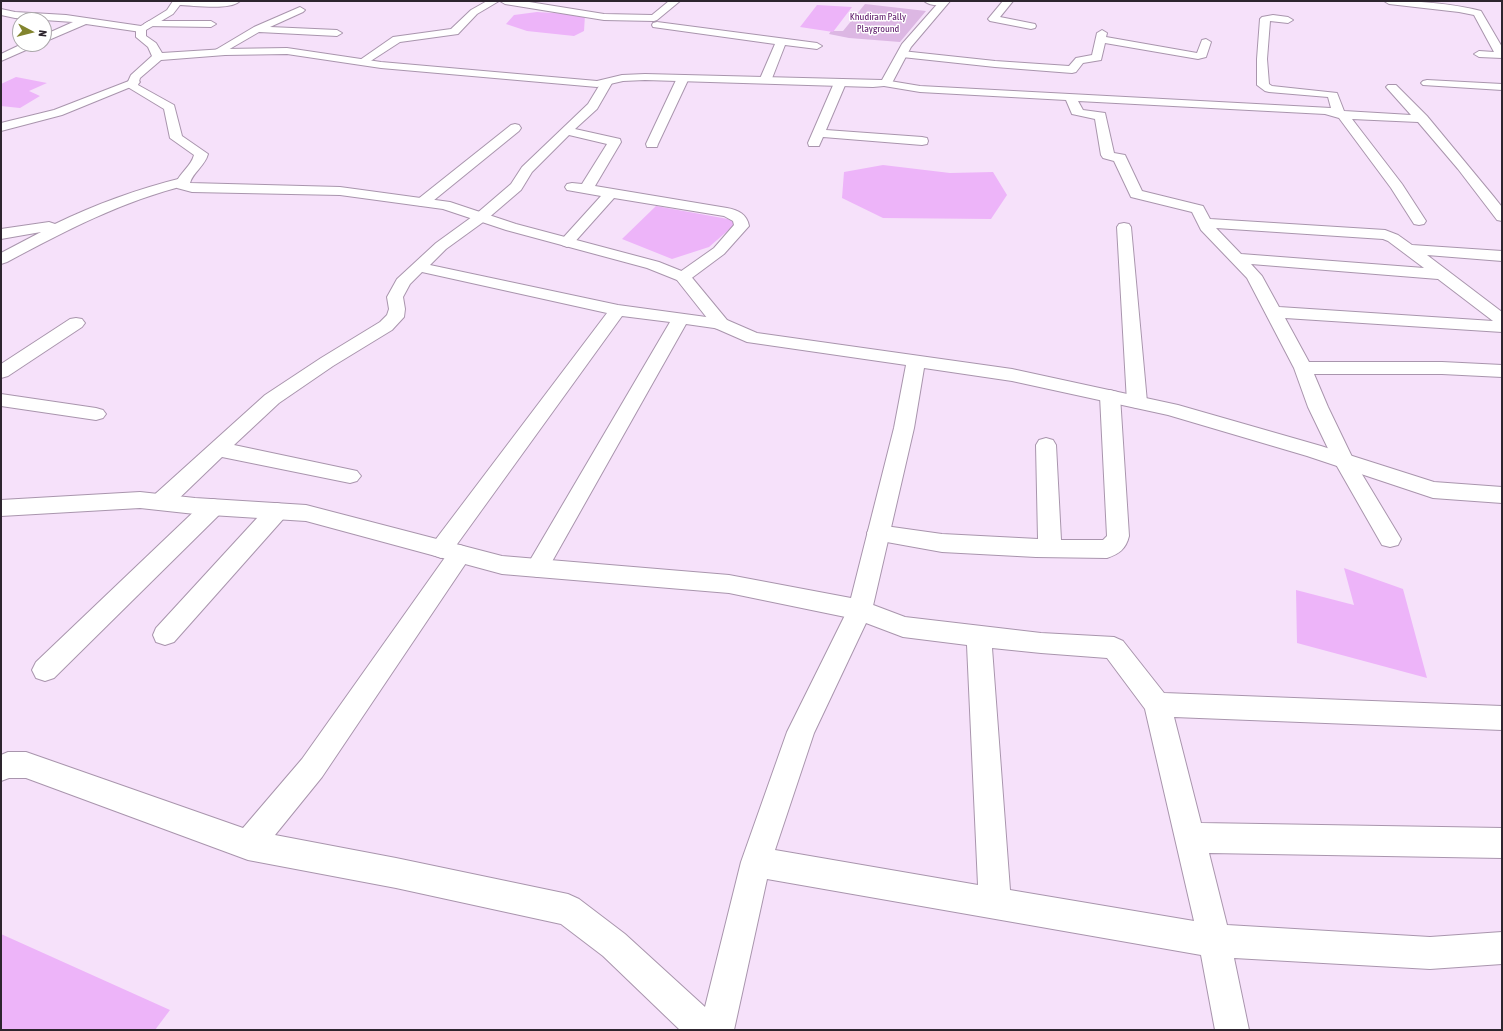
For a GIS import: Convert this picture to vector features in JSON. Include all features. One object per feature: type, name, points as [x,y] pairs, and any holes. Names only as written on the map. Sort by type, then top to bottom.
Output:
[{"type":"street","points":[[158,56],[152,45],[141,37],[145,27],[170,12],[178,2],[225,4],[235,1]]},
{"type":"street","points":[[362,62],[397,39],[454,32],[474,12],[494,1]]},
{"type":"street","points":[[505,1],[604,17],[654,18],[675,1]]},
{"type":"street","points":[[549,8],[566,1]]},
{"type":"street","points":[[929,1],[945,2]]},
{"type":"street","points":[[1008,1],[993,19],[1031,26]]},
{"type":"street","points":[[1389,1],[1431,3],[1478,13],[1500,53],[1500,58],[1479,54]]},
{"type":"street","points":[[884,83],[888,81],[906,46],[945,2]]},
{"type":"street","points":[[217,52],[258,29],[300,10]]},
{"type":"street","points":[[1,12],[15,15],[66,18],[145,27],[211,24]]},
{"type":"street","points":[[1288,20],[1273,18],[1265,19],[1262,59],[1263,85],[1269,89],[1333,95],[1341,114],[1397,187],[1419,221]]},
{"type":"street","points":[[52,35],[84,21]]},
{"type":"street","points":[[657,25],[817,46]]},
{"type":"street","points":[[258,29],[338,33]]},
{"type":"street","points":[[902,54],[952,60],[1072,70],[1080,60],[1097,58],[1101,36],[1155,49],[1198,56],[1202,55],[1206,42]]},
{"type":"street","points":[[1154,37],[1155,49]]},
{"type":"street","points":[[765,80],[781,41]]},
{"type":"street","points":[[1,49],[12,49]]},
{"type":"street","points":[[1,259],[106,206],[144,192],[182,182],[188,173],[197,165],[201,154],[176,138],[170,108],[132,86],[136,77],[158,56],[217,52],[287,51],[381,66],[576,82],[606,83],[622,78],[683,78],[884,83],[920,89],[1070,98],[1326,110],[1341,114],[1423,119]]},
{"type":"street","points":[[1,58],[14,52]]},
{"type":"street","points":[[652,144],[683,78]]},
{"type":"street","points":[[1,127],[46,116],[83,103],[109,90],[134,82]]},
{"type":"street","points":[[1427,82],[1502,88]]},
{"type":"street","points":[[161,502],[272,399],[327,362],[386,326],[394,317],[397,309],[395,297],[403,282],[441,246],[482,217],[516,188],[528,170],[593,106],[606,83]]},
{"type":"street","points":[[840,83],[816,138],[922,141]]},
{"type":"street","points":[[1392,87],[1423,119],[1465,168],[1502,217]]},
{"type":"street","points":[[1070,98],[1076,111],[1101,116],[1108,154],[1120,158],[1136,194],[1198,209],[1206,227],[1254,276],[1303,368],[1318,407],[1344,461],[1390,539]]},
{"type":"street","points":[[423,202],[515,128]]},
{"type":"street","points":[[566,131],[615,142],[579,188],[727,212],[737,216],[741,221],[742,226],[719,251],[683,277]]},
{"type":"street","points":[[182,182],[182,185],[192,188],[340,191],[444,205],[511,227],[653,265],[683,277],[721,324]]},
{"type":"street","points":[[567,242],[611,193]]},
{"type":"street","points":[[1,234],[70,223]]},
{"type":"street","points":[[1204,223],[1375,233],[1392,238],[1502,320]]},
{"type":"street","points":[[1124,228],[1136,402]]},
{"type":"street","points":[[1407,249],[1502,256]]},
{"type":"street","points":[[1236,258],[1441,274]]},
{"type":"street","points":[[419,267],[618,310],[721,324],[753,338],[1012,375],[1170,409],[1344,461],[1434,490],[1502,495]]},
{"type":"street","points":[[248,845],[312,768],[451,552],[618,310]]},
{"type":"street","points":[[1274,312],[1502,327]]},
{"type":"street","points":[[537,568],[680,319]]},
{"type":"street","points":[[1,372],[76,323]]},
{"type":"street","points":[[717,1030],[756,862],[801,732],[860,610],[904,428],[916,362]]},
{"type":"street","points":[[1303,368],[1442,368],[1502,371]]},
{"type":"street","points":[[878,533],[942,543],[1106,549],[1116,543],[1118,536],[1110,396]]},
{"type":"street","points":[[1,400],[96,414]]},
{"type":"street","points":[[1046,445],[1050,548]]},
{"type":"street","points":[[218,449],[350,476]]},
{"type":"street","points":[[1,508],[140,500],[213,507],[306,513],[502,565],[729,584],[860,610],[903,627],[1041,643],[1114,648],[1157,705],[1191,838],[1232,1030]]},
{"type":"street","points":[[45,670],[213,507]]},
{"type":"street","points":[[165,635],[276,511]]},
{"type":"street","points":[[979,636],[995,904]]},
{"type":"street","points":[[1157,705],[1502,718]]},
{"type":"street","points":[[1,768],[8,764],[26,765],[248,845],[396,873],[568,910],[614,945],[705,1030]]},
{"type":"street","points":[[1191,838],[1502,843]]},
{"type":"street","points":[[756,862],[1214,941],[1430,953],[1502,948]]},
{"type":"green space","name":"Khudiram Pally Playground","points":[[865,4],[926,11],[900,42],[849,38],[829,34],[831,31],[843,31]]},
{"type":"shaded area","points":[[817,5],[852,7],[833,32],[800,27]]},
{"type":"shaded area","points":[[537,12],[585,15],[584,31],[574,36],[527,31],[506,24],[514,15]]},
{"type":"shaded area","points":[[16,77],[47,83],[29,91],[40,96],[20,108],[1,106],[1,84]]},
{"type":"shaded area","points":[[883,165],[950,173],[993,172],[1007,195],[991,219],[883,218],[842,198],[844,172]]},
{"type":"shaded area","points":[[656,206],[739,221],[709,247],[672,259],[622,239]]},
{"type":"shaded area","points":[[1344,568],[1403,589],[1427,678],[1297,643],[1296,590],[1354,605]]},
{"type":"shaded area","points":[[1,934],[170,1010],[155,1030],[1,1030]]}]
